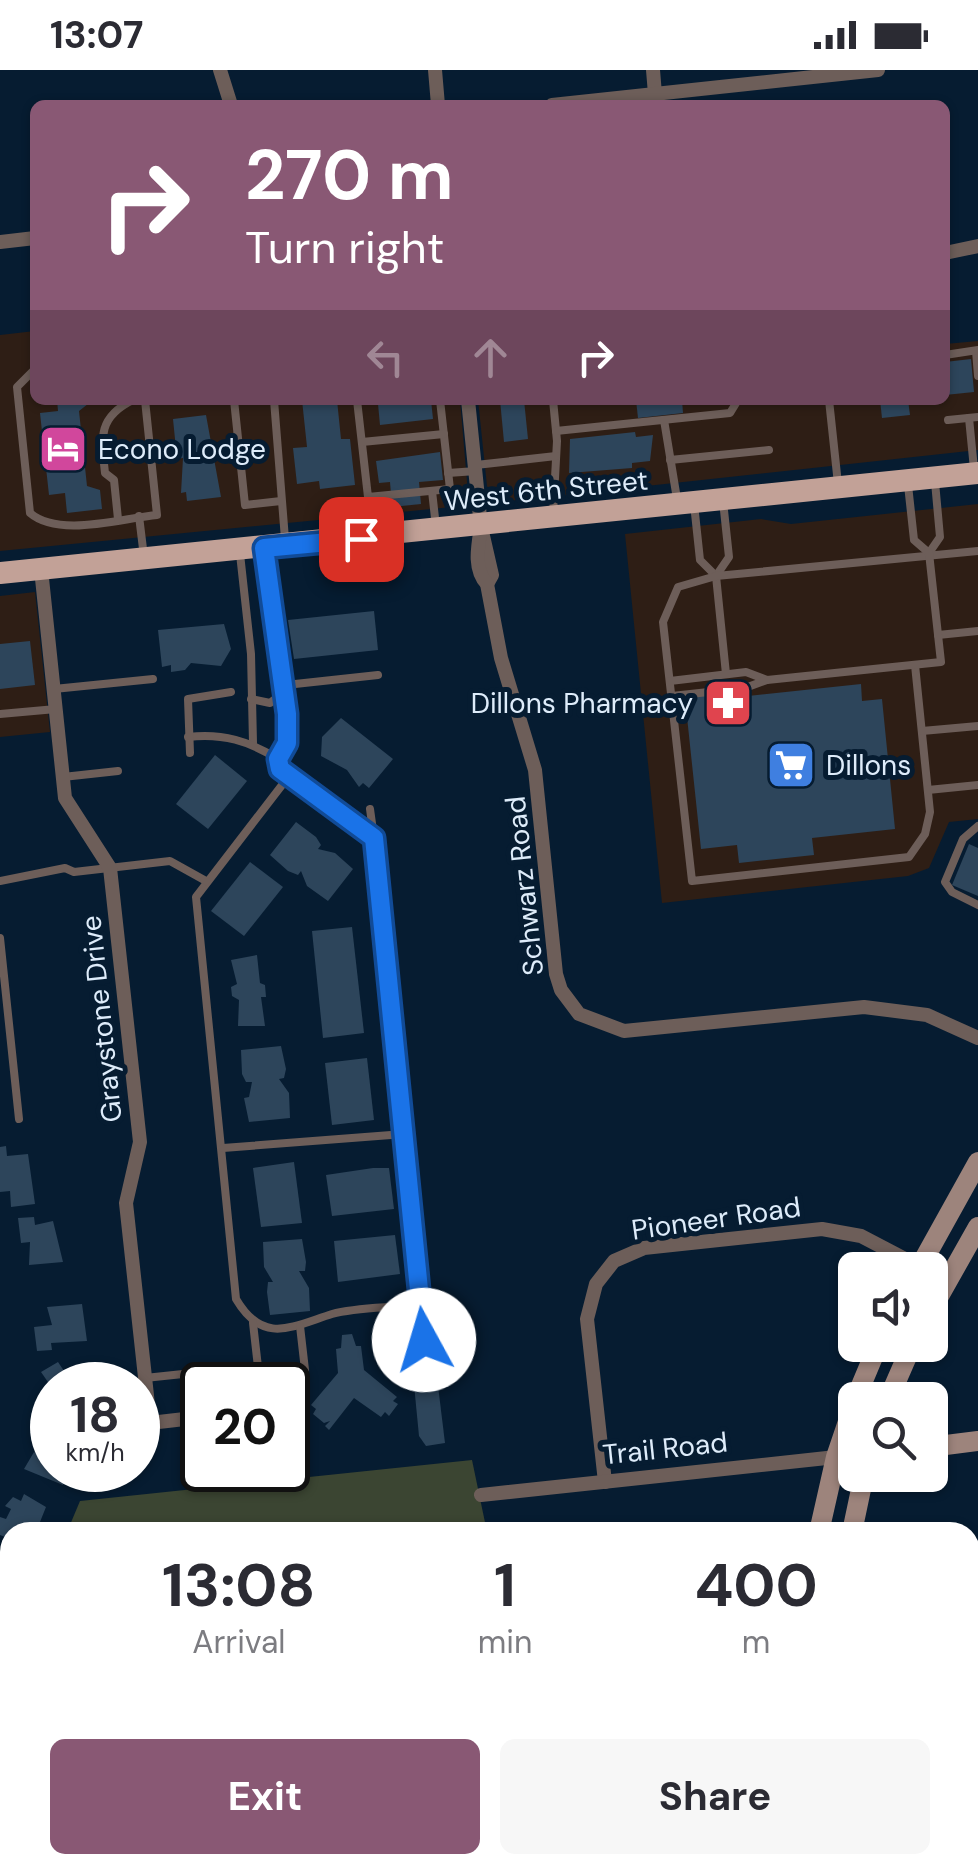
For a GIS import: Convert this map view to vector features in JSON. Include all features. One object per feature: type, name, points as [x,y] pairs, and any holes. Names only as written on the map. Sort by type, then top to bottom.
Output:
[{"type":"main road","name":"West 6th Street","points":[[0,574],[436,532],[976,473]]},
{"type":"street","points":[[220,70],[229,100]]},
{"type":"street","points":[[434,70],[437,100]]},
{"type":"street","points":[[653,70],[655,94]]},
{"type":"street","points":[[599,100],[878,70]]},
{"type":"street","points":[[0,242],[30,239]]},
{"type":"street","points":[[950,252],[978,246]]},
{"type":"street","name":"Schwarz Road","points":[[469,405],[481,527],[492,575],[487,584],[501,658],[535,770],[556,974],[561,990],[579,1014],[624,1032],[886,1008],[951,1023],[978,1038]]},
{"type":"street","name":"Graystone Drive","points":[[41,569],[68,810],[110,868],[140,1142],[126,1203],[143,1362]]},
{"type":"street","points":[[937,1252],[978,1162]]},
{"type":"street","points":[[948,1254],[978,1227]]},
{"type":"street","name":"Pioneer Road","points":[[605,1482],[588,1320],[596,1284],[614,1261],[644,1248],[822,1229],[861,1236],[891,1252]]},
{"type":"street","points":[[948,1444],[978,1442]]},
{"type":"street","name":"Trail Road","points":[[481,1494],[838,1457]]},
{"type":"street","points":[[822,1522],[838,1476]]},
{"type":"street","points":[[854,1522],[860,1492]]},
{"type":"lane","points":[[950,354],[977,351],[978,376]]},
{"type":"lane","points":[[30,374],[17,388],[30,513],[50,524],[157,514],[146,405]]},
{"type":"lane","points":[[118,518],[114,480],[105,473],[100,434],[113,412],[125,405]]},
{"type":"lane","points":[[235,405],[246,505],[281,501]]},
{"type":"lane","points":[[275,405],[284,490],[275,546],[275,640],[285,693],[287,743],[278,759],[280,769],[374,838]]},
{"type":"lane","points":[[358,405],[368,497],[450,489],[441,405]]},
{"type":"lane","points":[[553,405],[556,431],[553,519]]},
{"type":"lane","points":[[556,431],[730,412],[735,405]]},
{"type":"lane","points":[[830,405],[838,488]]},
{"type":"lane","points":[[948,420],[973,418],[976,473]]},
{"type":"lane","points":[[664,420],[670,460],[700,560],[716,576],[726,674]]},
{"type":"lane","points":[[362,442],[444,434]]},
{"type":"lane","points":[[670,460],[769,450]]},
{"type":"lane","points":[[448,474],[556,456]]},
{"type":"lane","points":[[672,696],[745,688],[767,680],[941,662],[929,554],[940,537],[934,477]]},
{"type":"lane","points":[[908,480],[914,540],[929,554]]},
{"type":"lane","points":[[432,490],[436,532]]},
{"type":"lane","points":[[383,496],[387,536]]},
{"type":"lane","points":[[716,576],[729,557],[723,501]]},
{"type":"lane","points":[[139,516],[144,558]]},
{"type":"lane","points":[[239,550],[250,642],[252,744]]},
{"type":"lane","points":[[915,665],[930,824],[909,857],[692,881],[666,609],[678,587],[716,576],[978,551]]},
{"type":"lane","points":[[938,635],[978,630]]},
{"type":"lane","points":[[250,642],[275,640]]},
{"type":"lane","points":[[670,680],[746,672],[767,680]]},
{"type":"lane","points":[[252,698],[270,703],[295,684],[378,675]]},
{"type":"lane","points":[[54,689],[153,679]]},
{"type":"lane","points":[[190,753],[188,698],[231,692]]},
{"type":"lane","points":[[0,714],[56,709]]},
{"type":"lane","points":[[922,732],[978,726]]},
{"type":"lane","points":[[188,737],[216,736],[252,744],[278,759]]},
{"type":"lane","points":[[63,777],[118,771]]},
{"type":"lane","points":[[289,776],[196,897],[236,1299],[254,1323],[270,1330],[300,1326],[334,1314],[418,1303]]},
{"type":"lane","points":[[928,790],[978,785]]},
{"type":"lane","points":[[370,809],[424,1340],[381,1346]]},
{"type":"lane","points":[[978,826],[967,832],[945,882],[952,892],[978,905]]},
{"type":"lane","points":[[0,881],[65,868],[74,872],[170,861],[206,881]]},
{"type":"lane","points":[[0,938],[19,1119]]},
{"type":"lane","points":[[0,1047],[11,1044]]},
{"type":"lane","points":[[223,1148],[404,1134]]},
{"type":"lane","points":[[254,1323],[258,1362]]},
{"type":"lane","points":[[300,1326],[304,1362]]},
{"type":"shaded area","points":[[30,332],[30,405],[460,405],[468,493],[452,507],[0,551],[0,335]]},
{"type":"shaded area","points":[[978,341],[978,450],[507,501],[493,495],[487,486],[479,405],[950,405],[950,344]]},
{"type":"shaded area","points":[[978,504],[978,819],[949,822],[929,868],[908,876],[662,903],[625,534],[761,519],[791,524]]},
{"type":"shaded area","points":[[35,592],[50,732],[0,737],[0,596]]},
{"type":"green space","points":[[472,1460],[485,1522],[71,1522],[80,1501],[180,1491],[310,1492],[310,1477]]},
{"type":"building","points":[[971,359],[974,392],[950,394],[950,361]]},
{"type":"building","name":"Econo Lodge","points":[[57,405],[87,405],[79,411],[87,486],[100,490],[102,509],[67,513],[65,493],[49,495],[40,413],[58,411]]},
{"type":"building","points":[[303,405],[338,405],[341,439],[350,439],[355,485],[320,489],[319,481],[297,484],[293,448],[307,447]]},
{"type":"building","points":[[378,405],[432,405],[433,419],[380,425]]},
{"type":"building","points":[[500,405],[525,405],[528,439],[504,442]]},
{"type":"building","points":[[637,405],[682,405],[683,413],[638,418]]},
{"type":"building","points":[[881,405],[909,405],[910,415],[882,418]]},
{"type":"building","points":[[206,415],[221,497],[187,501],[186,492],[181,493],[183,458],[177,459],[173,419]]},
{"type":"building","points":[[635,432],[636,437],[653,435],[650,461],[632,463],[632,468],[569,473],[570,439]]},
{"type":"building","points":[[440,452],[443,480],[419,482],[421,504],[392,507],[390,482],[379,483],[376,461]]},
{"type":"building","points":[[374,611],[378,650],[294,659],[288,620]]},
{"type":"building","points":[[224,624],[231,649],[221,666],[191,663],[185,670],[171,672],[171,665],[162,667],[158,630]]},
{"type":"building","points":[[30,641],[35,685],[0,689],[0,644]]},
{"type":"building","name":"Dillons","points":[[733,684],[734,693],[747,691],[748,696],[861,684],[862,701],[882,699],[895,829],[812,838],[814,855],[739,863],[737,845],[701,849],[685,698],[720,694],[719,686]]},
{"type":"building","points":[[341,718],[393,759],[369,788],[363,783],[359,787],[347,770],[321,756],[322,737]]},
{"type":"building","points":[[215,755],[247,781],[208,829],[176,804]]},
{"type":"building","points":[[296,822],[316,837],[321,845],[318,849],[335,853],[353,869],[328,901],[307,886],[301,871],[298,875],[288,871],[270,855]]},
{"type":"building","points":[[969,844],[978,848],[978,896],[952,885]]},
{"type":"building","points":[[250,862],[283,887],[244,936],[211,911]]},
{"type":"building","points":[[352,927],[364,1033],[323,1038],[312,931]]},
{"type":"building","points":[[257,955],[260,983],[265,985],[266,997],[261,997],[265,1026],[238,1026],[239,1000],[232,996],[231,987],[237,984],[231,960]]},
{"type":"building","points":[[281,1046],[286,1069],[284,1078],[279,1079],[289,1093],[290,1118],[249,1122],[244,1098],[249,1097],[252,1082],[246,1082],[242,1074],[241,1050]]},
{"type":"building","points":[[367,1058],[374,1120],[332,1125],[325,1063]]},
{"type":"building","points":[[6,1146],[7,1156],[28,1154],[35,1204],[11,1207],[10,1191],[0,1192],[0,1147]]},
{"type":"building","points":[[294,1162],[302,1223],[261,1227],[253,1168]]},
{"type":"building","points":[[389,1168],[394,1209],[332,1216],[326,1175]]},
{"type":"building","points":[[34,1217],[35,1225],[53,1221],[63,1262],[29,1265],[30,1242],[21,1243],[18,1218]]},
{"type":"building","points":[[395,1235],[400,1274],[338,1282],[334,1241]]},
{"type":"building","points":[[302,1239],[306,1262],[305,1271],[299,1271],[309,1288],[310,1311],[270,1315],[267,1292],[268,1282],[273,1282],[264,1267],[263,1242]]},
{"type":"building","points":[[82,1304],[87,1341],[51,1343],[52,1350],[37,1351],[34,1327],[52,1325],[47,1307]]},
{"type":"building","points":[[352,1334],[356,1346],[361,1346],[364,1370],[397,1397],[393,1401],[398,1404],[389,1416],[385,1412],[381,1417],[354,1398],[329,1430],[325,1426],[330,1421],[324,1423],[313,1414],[316,1409],[311,1405],[338,1373],[336,1349],[341,1348],[342,1335]]},
{"type":"building","points":[[416,1353],[434,1353],[445,1443],[426,1446],[419,1436],[412,1364]]},
{"type":"building","points":[[24,1494],[46,1507],[40,1522],[0,1522],[0,1517],[6,1519],[11,1509],[5,1506],[13,1497],[21,1501]]},
{"type":"place","name":"Econo Lodge","points":[[63,449]]},
{"type":"place","name":"Dillons Pharmacy","points":[[728,703]]},
{"type":"place","name":"Dillons","points":[[791,765]]},
{"type":"route","points":[[361,539],[264,548],[272,629],[287,714],[287,743],[278,759],[280,769],[374,838],[424,1340]]}]
